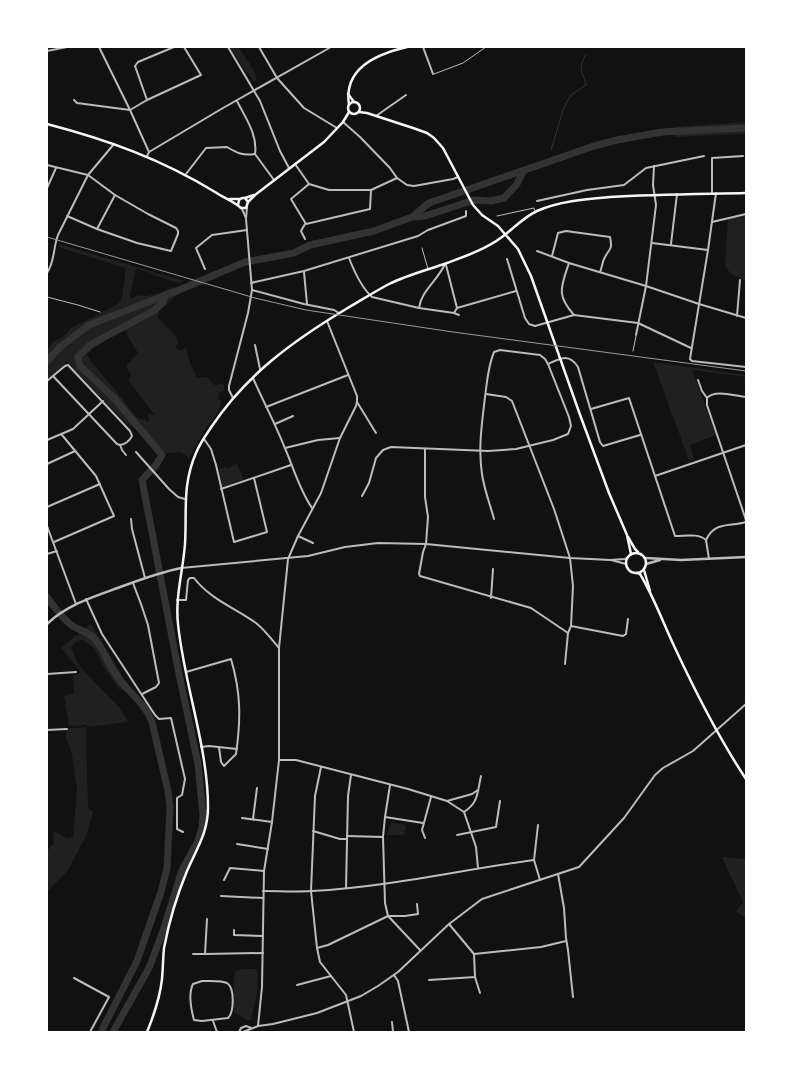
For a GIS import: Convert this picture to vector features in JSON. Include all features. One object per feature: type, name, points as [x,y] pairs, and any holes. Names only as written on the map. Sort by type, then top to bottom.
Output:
[{"type":"main road","points":[[47,124],[90,135],[146,156],[186,174],[218,194],[229,199],[242,209],[247,207],[248,202],[255,195],[324,142],[343,122],[349,112],[349,86],[354,75],[377,56],[405,47]]},
{"type":"main road","points":[[348,94],[354,102],[358,103],[360,108],[368,114]]},
{"type":"main road","points":[[349,105],[354,102]]},
{"type":"main road","points":[[359,112],[360,108]]},
{"type":"main road","points":[[349,112],[353,114]]},
{"type":"main road","points":[[345,119],[359,112],[413,128],[434,138],[443,148],[470,201],[506,234],[522,256],[537,292],[604,479],[627,535],[631,554]]},
{"type":"main road","points":[[147,1032],[156,1009],[162,982],[164,953],[172,917],[187,871],[206,830],[208,807],[206,776],[178,624],[177,600],[185,535],[185,499],[188,479],[195,454],[222,411],[260,369],[305,334],[389,284],[484,249],[535,212],[586,199],[654,194],[746,193]]},
{"type":"main road","points":[[229,199],[240,199],[255,195]]},
{"type":"main road","points":[[245,198],[248,202]]},
{"type":"main road","points":[[238,206],[240,199]]},
{"type":"main road","points":[[627,535],[636,551],[646,558],[644,570],[650,592]]},
{"type":"main road","points":[[639,553],[631,554],[627,558],[626,564],[630,570],[640,574],[650,592],[690,681],[716,731],[746,779]]},
{"type":"main road","points":[[637,573],[644,570]]},
{"type":"street","points":[[47,51],[67,47]]},
{"type":"street","points":[[99,47],[149,152]]},
{"type":"street","points":[[147,100],[135,66],[138,62],[174,47]]},
{"type":"street","points":[[74,100],[77,103],[130,110],[147,100],[201,76],[184,47]]},
{"type":"street","points":[[228,47],[254,90],[289,168]]},
{"type":"street","points":[[259,47],[277,78],[304,108],[337,128]]},
{"type":"street","points":[[146,156],[149,152],[223,108],[332,47]]},
{"type":"street","points":[[423,47],[433,74]]},
{"type":"street","points":[[375,116],[406,95]]},
{"type":"street","points":[[237,101],[253,132],[256,149],[255,154],[274,180]]},
{"type":"street","points":[[343,122],[390,168],[397,178],[408,186],[458,177]]},
{"type":"street","points":[[47,273],[53,263],[56,240],[88,175],[114,144]]},
{"type":"street","points":[[186,174],[203,151],[208,148],[227,146],[235,153],[250,155],[255,154]]},
{"type":"street","points":[[537,201],[587,190],[624,185],[640,171],[654,166],[704,156]]},
{"type":"street","points":[[712,193],[712,158],[743,156]]},
{"type":"street","points":[[295,164],[309,184],[329,190],[371,190],[397,178]]},
{"type":"street","points":[[47,166],[88,175],[115,195],[178,230],[178,234],[171,251],[137,243],[97,229],[67,216]]},
{"type":"street","points":[[636,335],[646,286],[656,206],[653,185],[654,166]]},
{"type":"street","points":[[47,188],[57,168]]},
{"type":"street","points":[[306,224],[291,199],[309,184]]},
{"type":"street","points":[[305,239],[301,231],[306,224],[370,210],[371,190]]},
{"type":"street","points":[[716,193],[690,359],[692,361],[746,367]]},
{"type":"street","points":[[671,245],[676,194]]},
{"type":"street","points":[[97,229],[115,195]]},
{"type":"street","points":[[233,398],[229,390],[229,386],[252,290],[246,219],[247,207]]},
{"type":"street","points":[[242,209],[246,219]]},
{"type":"street","points":[[252,283],[304,271],[418,236],[428,230],[466,216],[466,211]]},
{"type":"street","points":[[712,222],[746,214]]},
{"type":"street","points":[[206,269],[196,248],[212,235],[247,230]]},
{"type":"street","points":[[552,256],[558,233],[566,231],[610,237],[610,250],[604,258],[600,272]]},
{"type":"street","points":[[652,243],[708,250]]},
{"type":"street","points":[[537,251],[569,263],[746,318]]},
{"type":"street","points":[[349,258],[362,283],[370,295],[375,299],[459,315]]},
{"type":"street","points":[[507,258],[525,318],[529,324],[535,326],[574,315],[638,324],[691,348]]},
{"type":"street","points":[[569,263],[563,282],[561,295],[564,303],[574,315]]},
{"type":"street","points":[[419,308],[420,301],[445,264]]},
{"type":"street","points":[[445,264],[457,308]]},
{"type":"street","points":[[304,271],[307,304]]},
{"type":"street","points":[[737,316],[740,280]]},
{"type":"street","points":[[252,290],[334,310],[340,313]]},
{"type":"street","points":[[454,313],[457,308],[516,291]]},
{"type":"street","points":[[258,1026],[262,987],[264,871],[272,822],[279,760],[279,648],[288,559],[320,493],[340,438],[357,402],[357,396],[327,321]]},
{"type":"street","points":[[255,345],[260,369]]},
{"type":"street","points":[[362,496],[376,458],[383,450],[391,447],[480,450],[516,449],[565,436],[570,430],[569,417],[548,364],[540,355],[500,350],[494,352],[486,394],[480,438],[480,450],[482,474],[494,518]]},
{"type":"street","points":[[548,364],[561,358],[565,358],[571,359],[578,367],[602,446],[641,435]]},
{"type":"street","points":[[47,381],[68,365],[132,434],[131,438],[123,445],[120,445]]},
{"type":"street","points":[[266,407],[348,375]]},
{"type":"street","points":[[53,376],[117,444],[120,445],[126,455]]},
{"type":"street","points":[[253,377],[275,424],[291,465],[312,508]]},
{"type":"street","points":[[698,380],[702,391],[708,398]]},
{"type":"street","points":[[709,559],[706,540],[710,532],[719,526],[746,521],[707,405],[708,398],[709,395],[715,393],[746,397]]},
{"type":"street","points":[[486,394],[506,397],[512,401],[554,509],[570,558],[573,586],[571,626],[568,633],[565,664]]},
{"type":"street","points":[[591,409],[629,398],[675,536],[699,535],[706,540]]},
{"type":"street","points":[[47,440],[62,435],[75,427],[103,401]]},
{"type":"street","points":[[357,402],[376,433]]},
{"type":"street","points":[[275,424],[293,416]]},
{"type":"street","points":[[54,542],[114,516],[96,476],[62,435]]},
{"type":"street","points":[[204,438],[211,450],[216,465],[234,542],[267,532],[254,478]]},
{"type":"street","points":[[285,448],[318,440],[340,438]]},
{"type":"street","points":[[654,476],[746,445]]},
{"type":"street","points":[[425,449],[428,517],[426,544],[420,567],[420,576],[491,598],[531,608],[568,633]]},
{"type":"street","points":[[47,464],[76,451]]},
{"type":"street","points":[[136,452],[178,498],[185,499]]},
{"type":"street","points":[[221,489],[291,465]]},
{"type":"street","points":[[47,507],[100,484]]},
{"type":"street","points":[[131,519],[132,529],[145,578]]},
{"type":"street","points":[[47,526],[76,604]]},
{"type":"street","points":[[298,536],[313,543]]},
{"type":"street","points":[[47,624],[62,612],[86,599],[156,574],[182,568],[288,559],[345,547],[378,543],[426,544],[570,558],[610,560],[627,558]]},
{"type":"street","points":[[47,554],[57,551]]},
{"type":"street","points":[[646,558],[662,560],[746,557]]},
{"type":"street","points":[[610,560],[626,564]]},
{"type":"street","points":[[646,564],[662,560]]},
{"type":"street","points":[[491,598],[493,569]]},
{"type":"street","points":[[177,600],[186,600],[188,580],[190,578],[194,578],[203,589],[212,596],[257,624],[279,648]]},
{"type":"street","points":[[133,583],[148,625],[159,683],[156,687],[142,694]]},
{"type":"street","points":[[86,599],[102,634],[159,719],[171,718],[185,779],[182,795],[177,798],[177,829],[183,832]]},
{"type":"street","points":[[571,626],[623,636],[626,634],[628,619]]},
{"type":"street","points":[[186,672],[231,659],[240,700],[239,724],[237,749],[234,757],[224,766],[221,762],[219,747]]},
{"type":"street","points":[[47,674],[76,672]]},
{"type":"street","points":[[243,1032],[258,1026],[273,1024],[317,1013],[348,1002],[378,986],[394,975],[449,924],[482,899],[579,867],[624,818],[649,783],[663,768],[693,752],[746,704]]},
{"type":"street","points":[[47,730],[67,728]]},
{"type":"street","points":[[201,748],[209,746],[237,749]]},
{"type":"street","points":[[279,760],[296,760],[446,801],[464,812],[476,847],[478,868]]},
{"type":"street","points":[[321,767],[315,796],[311,891],[316,948],[320,962],[346,995],[354,1032]]},
{"type":"street","points":[[346,888],[348,796],[351,775]]},
{"type":"street","points":[[464,812],[475,803],[481,776]]},
{"type":"street","points":[[390,785],[383,838],[385,903],[388,916],[420,950]]},
{"type":"street","points":[[253,819],[257,788]]},
{"type":"street","points":[[446,801],[472,794],[478,790]]},
{"type":"street","points":[[425,838],[422,830],[423,822],[431,797]]},
{"type":"street","points":[[457,835],[496,827],[500,801]]},
{"type":"street","points":[[385,817],[423,822]]},
{"type":"street","points":[[242,818],[272,822]]},
{"type":"street","points":[[538,825],[534,860],[540,880]]},
{"type":"street","points":[[313,831],[340,839],[347,837],[383,838]]},
{"type":"street","points":[[237,844],[268,849]]},
{"type":"street","points":[[263,891],[311,891],[385,884],[534,860]]},
{"type":"street","points":[[224,880],[230,868],[264,871]]},
{"type":"street","points":[[558,874],[564,908],[566,942],[573,997]]},
{"type":"street","points":[[221,896],[263,898]]},
{"type":"street","points":[[316,948],[328,945],[388,916],[419,914],[417,904]]},
{"type":"street","points":[[205,954],[207,919]]},
{"type":"street","points":[[449,924],[474,954],[476,977],[480,993]]},
{"type":"street","points":[[234,930],[234,935],[263,936]]},
{"type":"street","points":[[474,954],[541,947],[566,942]]},
{"type":"street","points":[[193,954],[263,953]]},
{"type":"street","points":[[394,975],[398,981],[408,1032]]},
{"type":"street","points":[[297,985],[331,976]]},
{"type":"street","points":[[429,980],[476,977]]},
{"type":"street","points":[[74,978],[109,997],[90,1032]]},
{"type":"street","points":[[197,982],[225,982],[229,984],[231,988],[231,1015],[228,1018],[213,1021],[194,1020],[191,992],[193,984],[197,982]]},
{"type":"street","points":[[213,1021],[218,1032]]},
{"type":"street","points":[[392,1022],[393,1032]]},
{"type":"street","points":[[239,1032],[241,1028],[246,1026],[252,1028]]},
{"type":"street","points":[[252,1028],[253,1032]]},
{"type":"lane","points":[[433,74],[463,63],[486,47]]},
{"type":"lane","points":[[497,216],[534,208],[535,212]]},
{"type":"lane","points":[[422,248],[428,269]]},
{"type":"lane","points":[[47,297],[100,312]]},
{"type":"lane","points":[[633,351],[636,335]]},
{"type":"shaded area","points":[[230,47],[238,47],[252,67],[257,79],[254,82],[248,72],[246,73]]},
{"type":"shaded area","points":[[746,122],[746,134],[675,137],[674,127]]},
{"type":"shaded area","points":[[746,214],[746,281],[730,273],[725,265],[728,218]]},
{"type":"shaded area","points":[[59,244],[184,281],[179,283],[137,269],[135,271],[130,295],[131,298],[138,295],[147,296],[173,287],[178,294],[159,311],[158,318],[176,336],[178,343],[176,346],[177,349],[180,350],[186,348],[189,360],[197,378],[207,377],[214,385],[224,385],[224,391],[220,392],[218,399],[221,400],[220,408],[203,433],[189,458],[181,452],[166,453],[138,430],[126,423],[66,361],[66,364],[47,380],[47,350],[54,341],[63,337],[71,328],[118,304],[122,297],[126,268],[58,247]],"holes":[[[128,331],[126,333],[138,353],[126,366],[131,375],[129,381],[155,415],[148,414],[149,422],[136,417],[92,363],[87,354],[111,336]]]},
{"type":"shaded area","points":[[653,362],[746,375],[746,377],[692,370],[716,435],[690,445],[694,458],[689,460]]},
{"type":"shaded area","points":[[236,463],[243,479],[222,487],[219,469],[227,467],[228,469]]},
{"type":"shaded area","points":[[91,624],[134,695],[119,689],[102,664],[93,647],[83,640],[77,641],[71,648],[79,666],[120,708],[128,722],[86,727],[87,725],[69,726],[64,696],[74,693],[73,676],[81,672],[61,648]]},
{"type":"shaded area","points":[[86,727],[88,808],[93,812],[86,836],[68,870],[47,892],[47,851],[54,843],[53,831],[67,838],[73,837],[77,790],[72,754],[66,737],[67,729]]},
{"type":"shaded area","points":[[391,822],[406,825],[404,835],[387,835]]},
{"type":"shaded area","points":[[722,857],[746,859],[746,918],[736,912],[743,902]]},
{"type":"shaded area","points":[[243,969],[256,969],[258,981],[251,1020],[246,1020],[234,1012],[235,971]]},
{"type":"waterway","points":[[551,150],[564,107],[571,95],[586,85],[581,70],[586,54]]},
{"type":"waterway","points":[[47,361],[60,347],[89,325],[179,290],[245,262],[294,253],[310,245],[374,231],[412,217],[429,203],[594,146],[617,140],[662,132],[746,128]]},
{"type":"waterway","points":[[413,217],[425,216],[474,200],[491,201],[504,198],[517,184],[523,171]]},
{"type":"waterway","points":[[113,1032],[149,968],[163,931],[182,870],[197,843],[202,828],[203,815],[198,764],[179,674],[142,480],[156,465],[162,455],[114,398],[80,366],[78,357],[90,345],[155,310],[163,302],[165,295]]},
{"type":"waterway","points":[[47,597],[67,622],[95,639],[117,676],[145,708],[152,722],[168,791],[170,808],[167,868],[161,892],[137,961],[101,1032]]},
{"type":"railway","points":[[47,237],[255,298],[306,310],[453,332],[746,371]]}]
